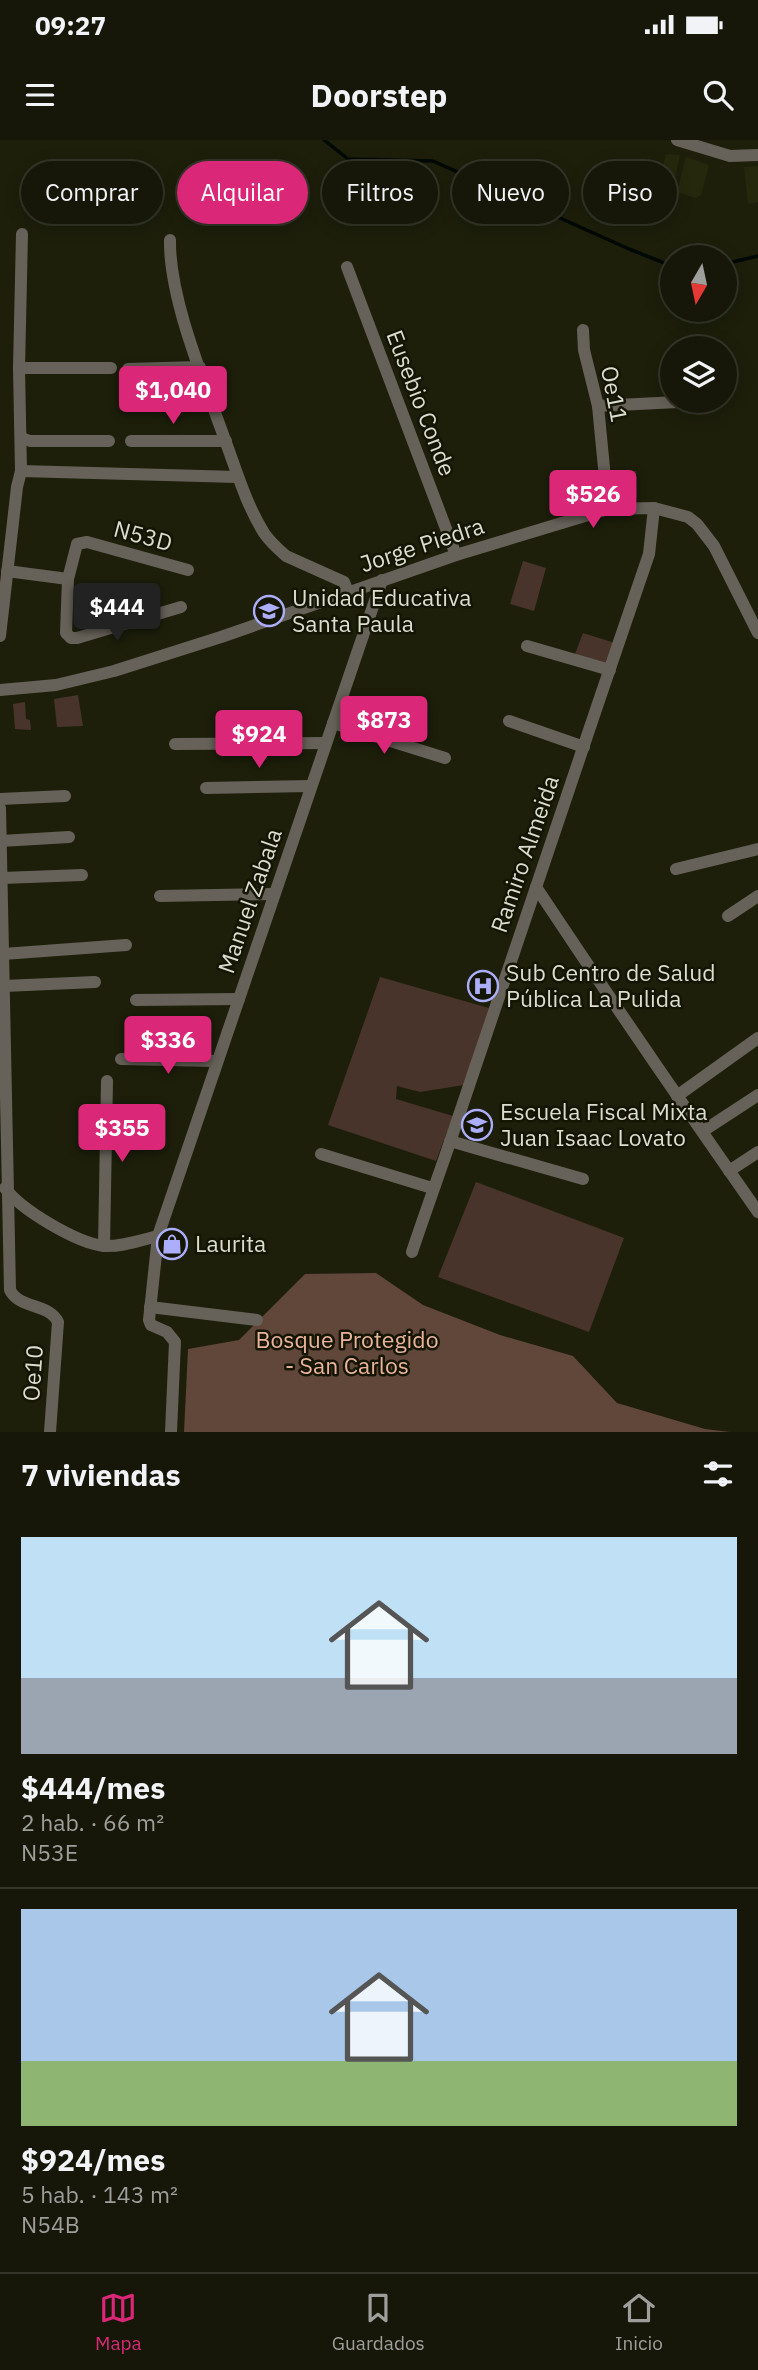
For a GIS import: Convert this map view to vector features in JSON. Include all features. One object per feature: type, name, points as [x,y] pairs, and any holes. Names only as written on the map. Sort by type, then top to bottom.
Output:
[{"type":"street","points":[[677,140],[730,156],[758,155]]},
{"type":"street","points":[[0,636],[21,471],[19,368],[22,234]]},
{"type":"street","points":[[170,240],[173,275],[200,367],[237,477],[251,508],[271,543],[286,556],[344,582],[348,592]]},
{"type":"street","name":"Eusebio Conde","points":[[347,267],[456,555]]},
{"type":"street","name":"Oe11","points":[[583,330],[584,350],[598,406],[608,509]]},
{"type":"street","points":[[128,369],[200,367]]},
{"type":"street","points":[[19,368],[111,368]]},
{"type":"street","points":[[598,406],[660,403]]},
{"type":"street","points":[[22,438],[30,441],[109,441]]},
{"type":"street","points":[[131,442],[226,441]]},
{"type":"street","points":[[21,471],[237,477]]},
{"type":"street","name":"Jorge Piedra","points":[[0,690],[56,685],[114,671],[456,555],[608,509],[654,508],[688,517],[704,530],[758,633]]},
{"type":"street","name":"Ramiro Almeida","points":[[412,1252],[649,554],[654,508]]},
{"type":"street","name":"N53D","points":[[68,579],[77,544],[87,542],[188,570]]},
{"type":"street","points":[[7,571],[68,579],[66,633],[71,638],[181,607]]},
{"type":"street","name":"Manuel Zabala","points":[[150,1307],[158,1236],[382,580]]},
{"type":"street","points":[[527,646],[610,670]]},
{"type":"street","points":[[509,722],[584,747]]},
{"type":"street","points":[[333,723],[445,758]]},
{"type":"street","points":[[175,744],[326,743]]},
{"type":"street","points":[[206,788],[311,786]]},
{"type":"street","points":[[0,799],[65,796]]},
{"type":"street","points":[[0,808],[8,1192]]},
{"type":"street","points":[[1,841],[69,837]]},
{"type":"street","points":[[676,869],[758,849]]},
{"type":"street","points":[[2,878],[82,875]]},
{"type":"street","points":[[536,887],[758,1212]]},
{"type":"street","points":[[160,896],[274,894]]},
{"type":"street","points":[[728,916],[758,896]]},
{"type":"street","points":[[3,954],[126,945]]},
{"type":"street","points":[[4,986],[95,982]]},
{"type":"street","points":[[136,1000],[239,999]]},
{"type":"street","points":[[677,1096],[758,1038]]},
{"type":"street","points":[[121,1059],[217,1061]]},
{"type":"street","points":[[104,1246],[107,1081]]},
{"type":"street","points":[[703,1131],[758,1095]]},
{"type":"street","points":[[450,1140],[583,1179]]},
{"type":"street","points":[[729,1171],[758,1152]]},
{"type":"street","points":[[321,1154],[432,1188]]},
{"type":"street","points":[[0,1180],[8,1192],[40,1218],[73,1236],[104,1246],[158,1236]]},
{"type":"street","name":"Oe10","points":[[8,1192],[10,1290],[16,1299],[52,1313],[58,1322],[50,1432]]},
{"type":"street","points":[[171,1432],[175,1342],[167,1332],[151,1325],[150,1307],[257,1320]]},
{"type":"shaded area","points":[[666,154],[680,155],[677,170],[677,161],[664,161]]},
{"type":"shaded area","points":[[686,157],[709,165],[701,195],[696,198],[677,192]]},
{"type":"shaded area","points":[[758,166],[758,202],[748,204],[744,167]]},
{"type":"shaded area","points":[[636,471],[637,497],[618,495],[614,472]]},
{"type":"shaded area","points":[[523,561],[546,568],[534,611],[510,604]]},
{"type":"shaded area","points":[[583,633],[615,643],[607,666],[575,654]]},
{"type":"shaded area","points":[[78,695],[83,726],[57,727],[54,699]]},
{"type":"shaded area","points":[[25,702],[26,719],[30,720],[31,730],[15,729],[13,704]]},
{"type":"shaded area","points":[[380,977],[489,1008],[464,1085],[420,1092],[397,1086],[396,1099],[453,1116],[436,1161],[328,1125]]},
{"type":"shaded area","points":[[476,1182],[624,1238],[589,1332],[438,1277]]},
{"type":"green space","name":"Bosque Protegido - San Carlos","points":[[376,1273],[423,1305],[500,1335],[573,1356],[617,1403],[705,1429],[730,1432],[184,1432],[188,1349],[239,1340],[305,1274]]},
{"type":"waterway","points":[[324,140],[348,159],[433,161],[660,261]]},
{"type":"waterway","points":[[737,261],[758,256]]},
{"type":"place","name":"Unidad Educativa Santa Paula","points":[[269,611]]},
{"type":"place","name":"Sub Centro de Salud Pública La Pulida","points":[[483,986]]},
{"type":"place","name":"Escuela Fiscal Mixta Juan Isaac Lovato","points":[[477,1125]]},
{"type":"place","name":"Laurita","points":[[172,1244]]}]
